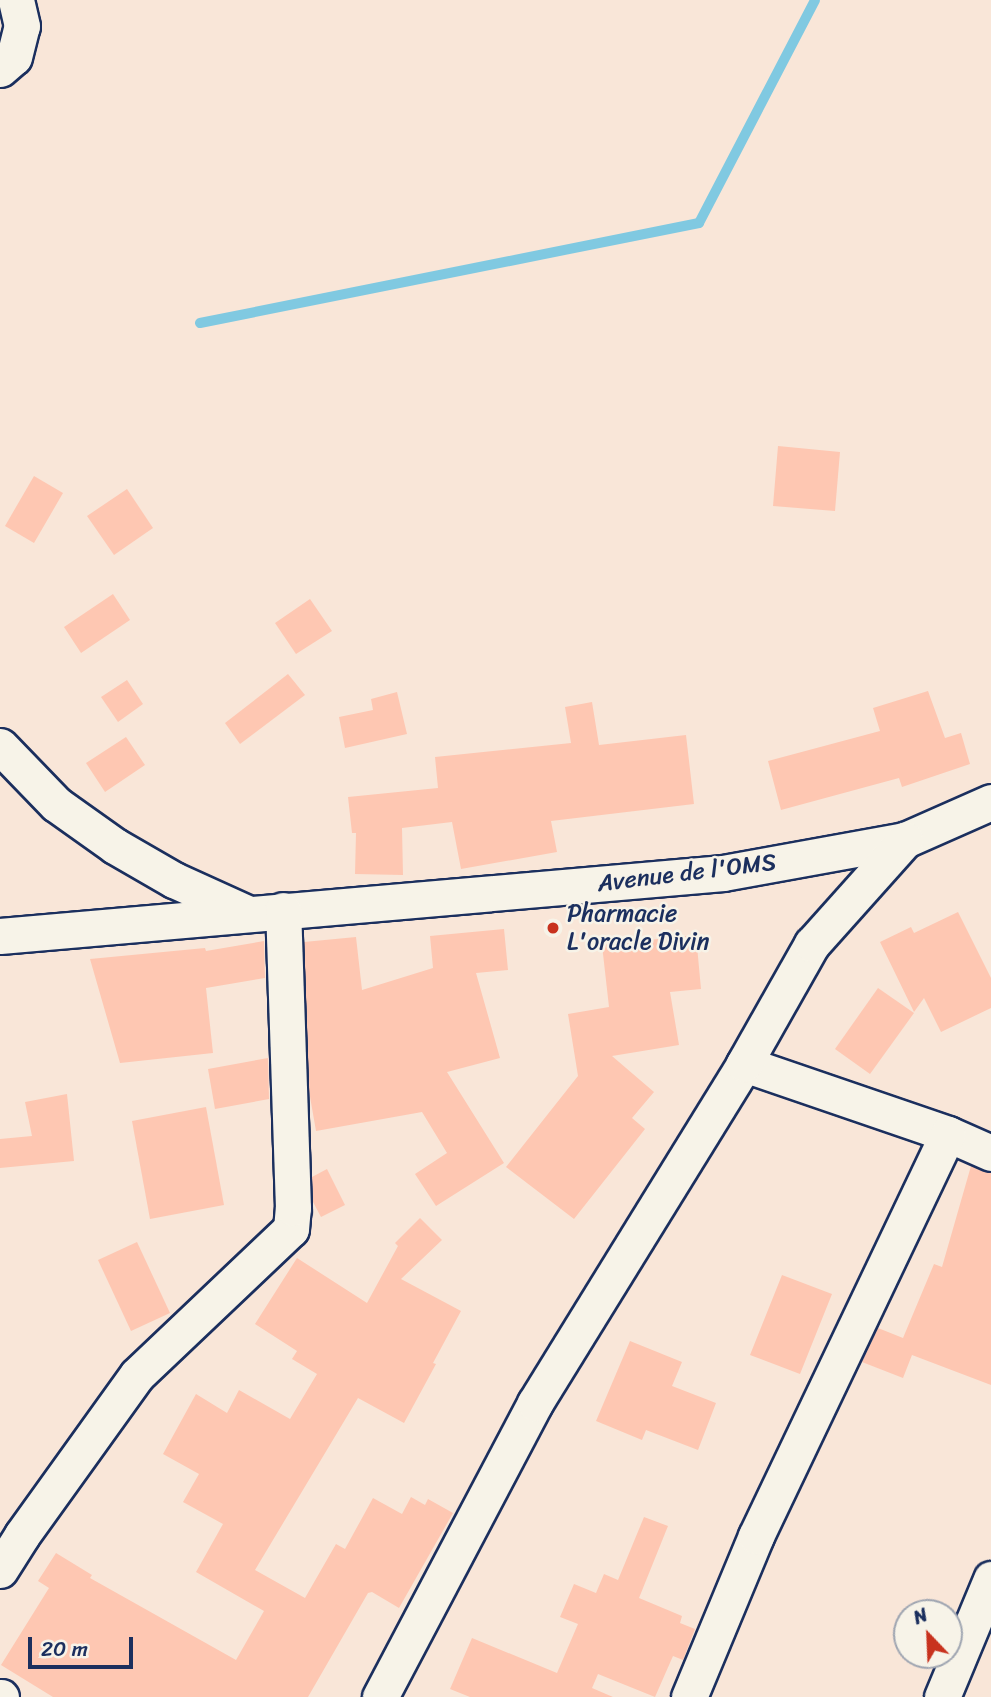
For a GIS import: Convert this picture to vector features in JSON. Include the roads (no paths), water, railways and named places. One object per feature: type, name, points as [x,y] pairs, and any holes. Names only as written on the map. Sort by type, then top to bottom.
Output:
[{"type":"street","points":[[0,69],[14,57],[22,26],[16,0]]},
{"type":"street","points":[[0,746],[56,804],[115,846],[174,880],[248,913]]},
{"type":"street","name":"Avenue de l'OMS","points":[[0,936],[723,873],[905,840],[991,802]]},
{"type":"street","points":[[380,1697],[535,1403],[744,1064],[811,944],[905,840]]},
{"type":"street","points":[[0,1570],[22,1535],[137,1375],[291,1229],[293,1208],[283,910]]},
{"type":"street","points":[[744,1064],[948,1134],[991,1153]]},
{"type":"street","points":[[689,1697],[756,1536],[948,1134]]},
{"type":"street","points":[[942,1697],[991,1579]]},
{"type":"waterway","points":[[200,323],[699,223],[815,0]]},
{"type":"place","name":"Pharmacie L'oracle Divin","points":[[553,928]]}]
